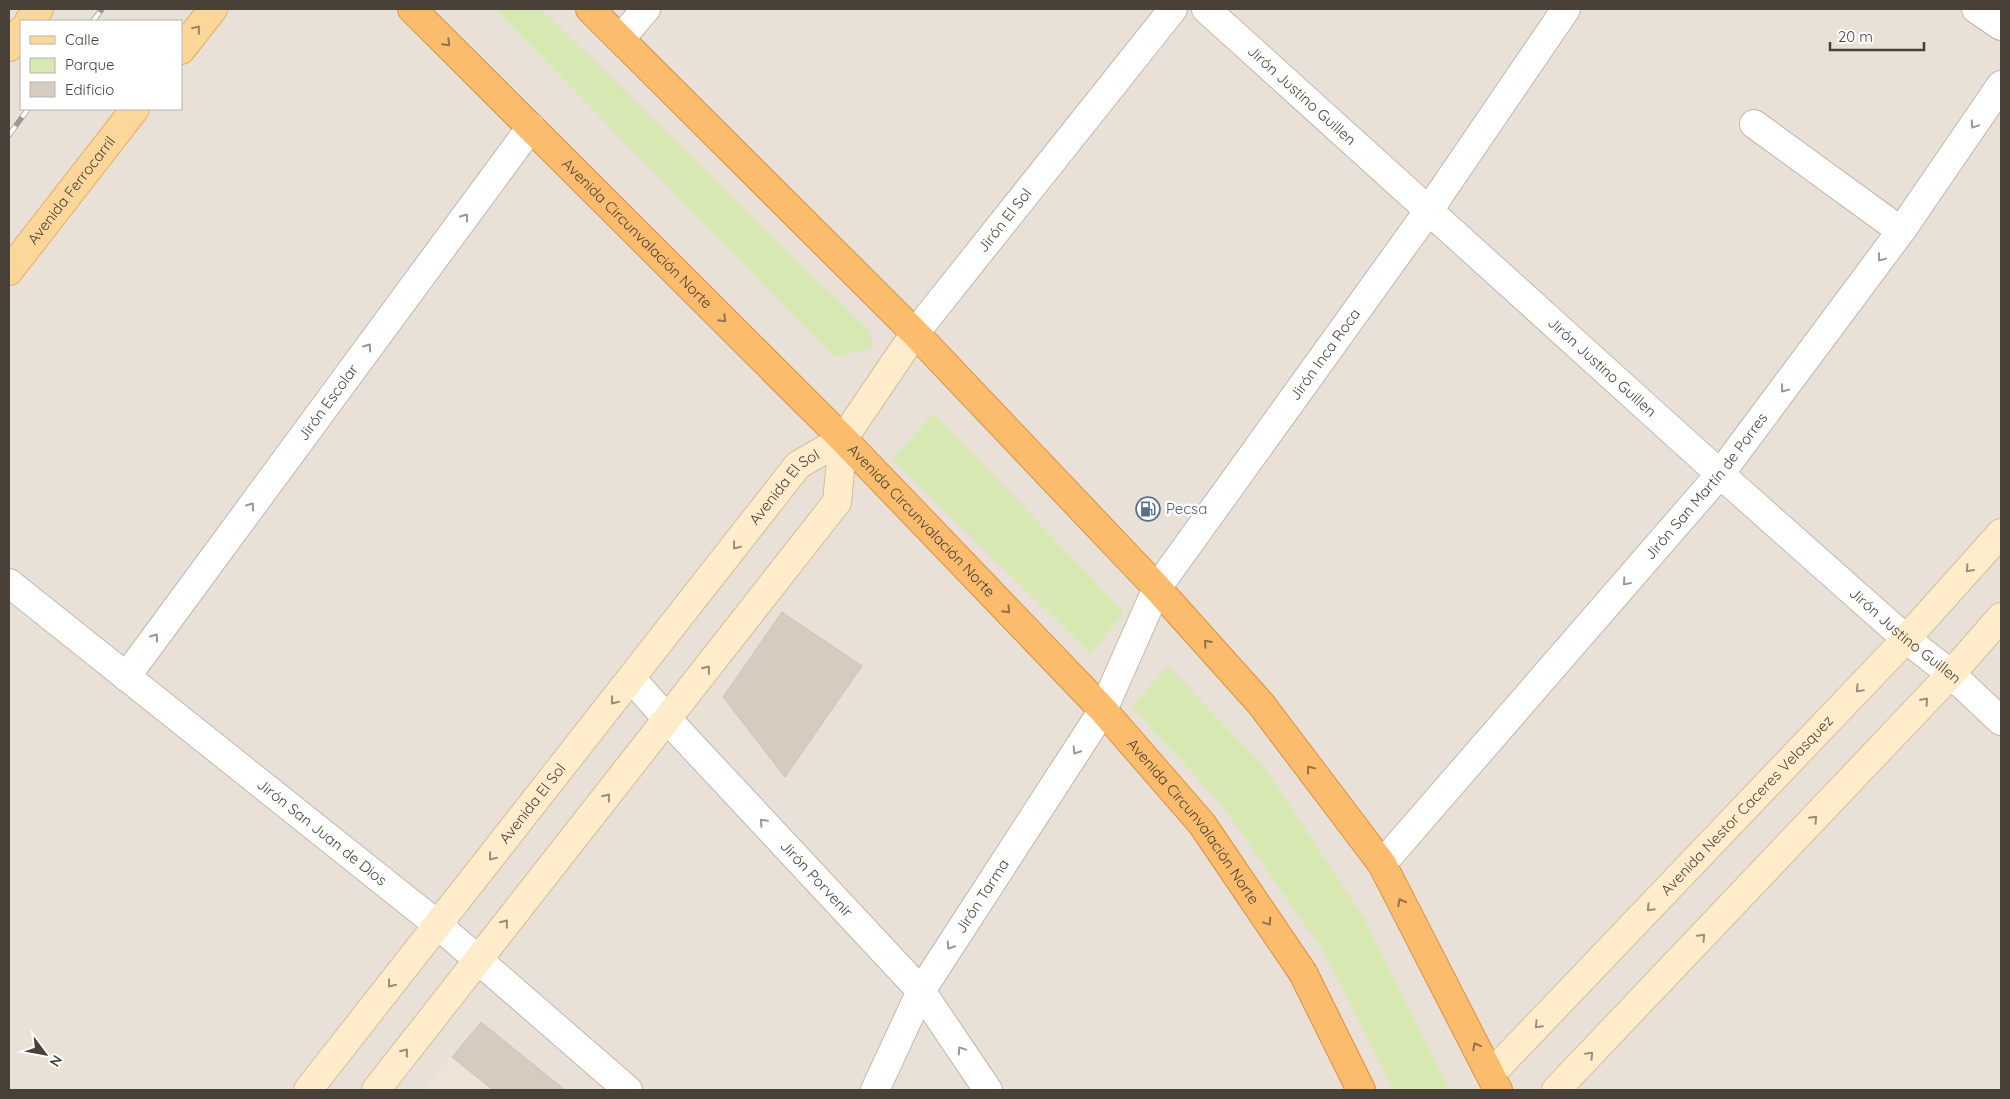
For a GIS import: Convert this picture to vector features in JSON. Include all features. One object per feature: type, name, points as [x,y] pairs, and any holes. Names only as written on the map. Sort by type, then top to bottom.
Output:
[{"type":"highway","name":"Avenida Circunvalación Norte","points":[[412,9],[843,439],[1102,710],[1202,824],[1303,973],[1361,1090]]},
{"type":"highway","points":[[590,9],[915,333],[1157,588],[1261,704],[1382,864],[1494,1082]]},
{"type":"main road","points":[[30,20],[38,9]]},
{"type":"main road","points":[[182,49],[213,9]]},
{"type":"main road","points":[[9,47],[20,32]]},
{"type":"main road","name":"Avenida Ferrocarril","points":[[9,271],[134,110]]},
{"type":"street","points":[[621,38],[646,9]]},
{"type":"street","name":"Jirón El Sol","points":[[843,439],[915,333],[1173,9]]},
{"type":"street","name":"Jirón Justino Guillen","points":[[1206,9],[1720,474],[1906,640],[1951,674],[2001,721]]},
{"type":"street","name":"Jirón Inca Roca","points":[[1102,710],[1157,588],[1429,210],[1566,9]]},
{"type":"street","points":[[1976,9],[2001,26]]},
{"type":"street","name":"Jirón San Martín de Porres","points":[[1382,864],[1720,474],[1901,231],[2001,85]]},
{"type":"street","points":[[1754,124],[1901,231]]},
{"type":"street","name":"Jirón Escolar","points":[[126,676],[531,126]]},
{"type":"street","name":"Avenida El Sol","points":[[308,1090],[798,465],[843,439]]},
{"type":"street","name":"Avenida El Sol","points":[[376,1090],[477,958],[668,720],[837,502],[843,439]]},
{"type":"street","name":"Avenida Nestor Caceres Velasquez","points":[[1494,1082],[1906,640],[2001,533]]},
{"type":"street","name":"Jirón San Juan de Dios","points":[[9,584],[438,925],[628,1090]]},
{"type":"street","points":[[1556,1090],[1951,674],[2001,616]]},
{"type":"street","name":"Jirón Porvenir","points":[[632,679],[921,991],[988,1090]]},
{"type":"street","name":"Jirón Tarma","points":[[875,1090],[921,991],[1102,710]]},
{"type":"shaded area","points":[[9,9],[2001,9],[2001,1090],[9,1090]]},
{"type":"shaded area","points":[[481,1022],[564,1090],[422,1090]]},
{"type":"green space","points":[[495,9],[541,9],[870,332],[873,348],[834,357]]},
{"type":"green space","points":[[934,413],[1124,612],[1091,654],[892,459]]},
{"type":"green space","points":[[1168,666],[1265,768],[1365,920],[1450,1090],[1394,1090],[1327,957],[1220,802],[1131,707]]},
{"type":"building","points":[[782,612],[862,666],[785,777],[723,697]]},
{"type":"building","points":[[481,1022],[565,1090],[493,1090],[452,1057]]},
{"type":"railway","points":[[94,20],[102,9]]},
{"type":"railway","points":[[9,135],[27,110]]},
{"type":"place","name":"Pecsa","points":[[1148,509]]}]
